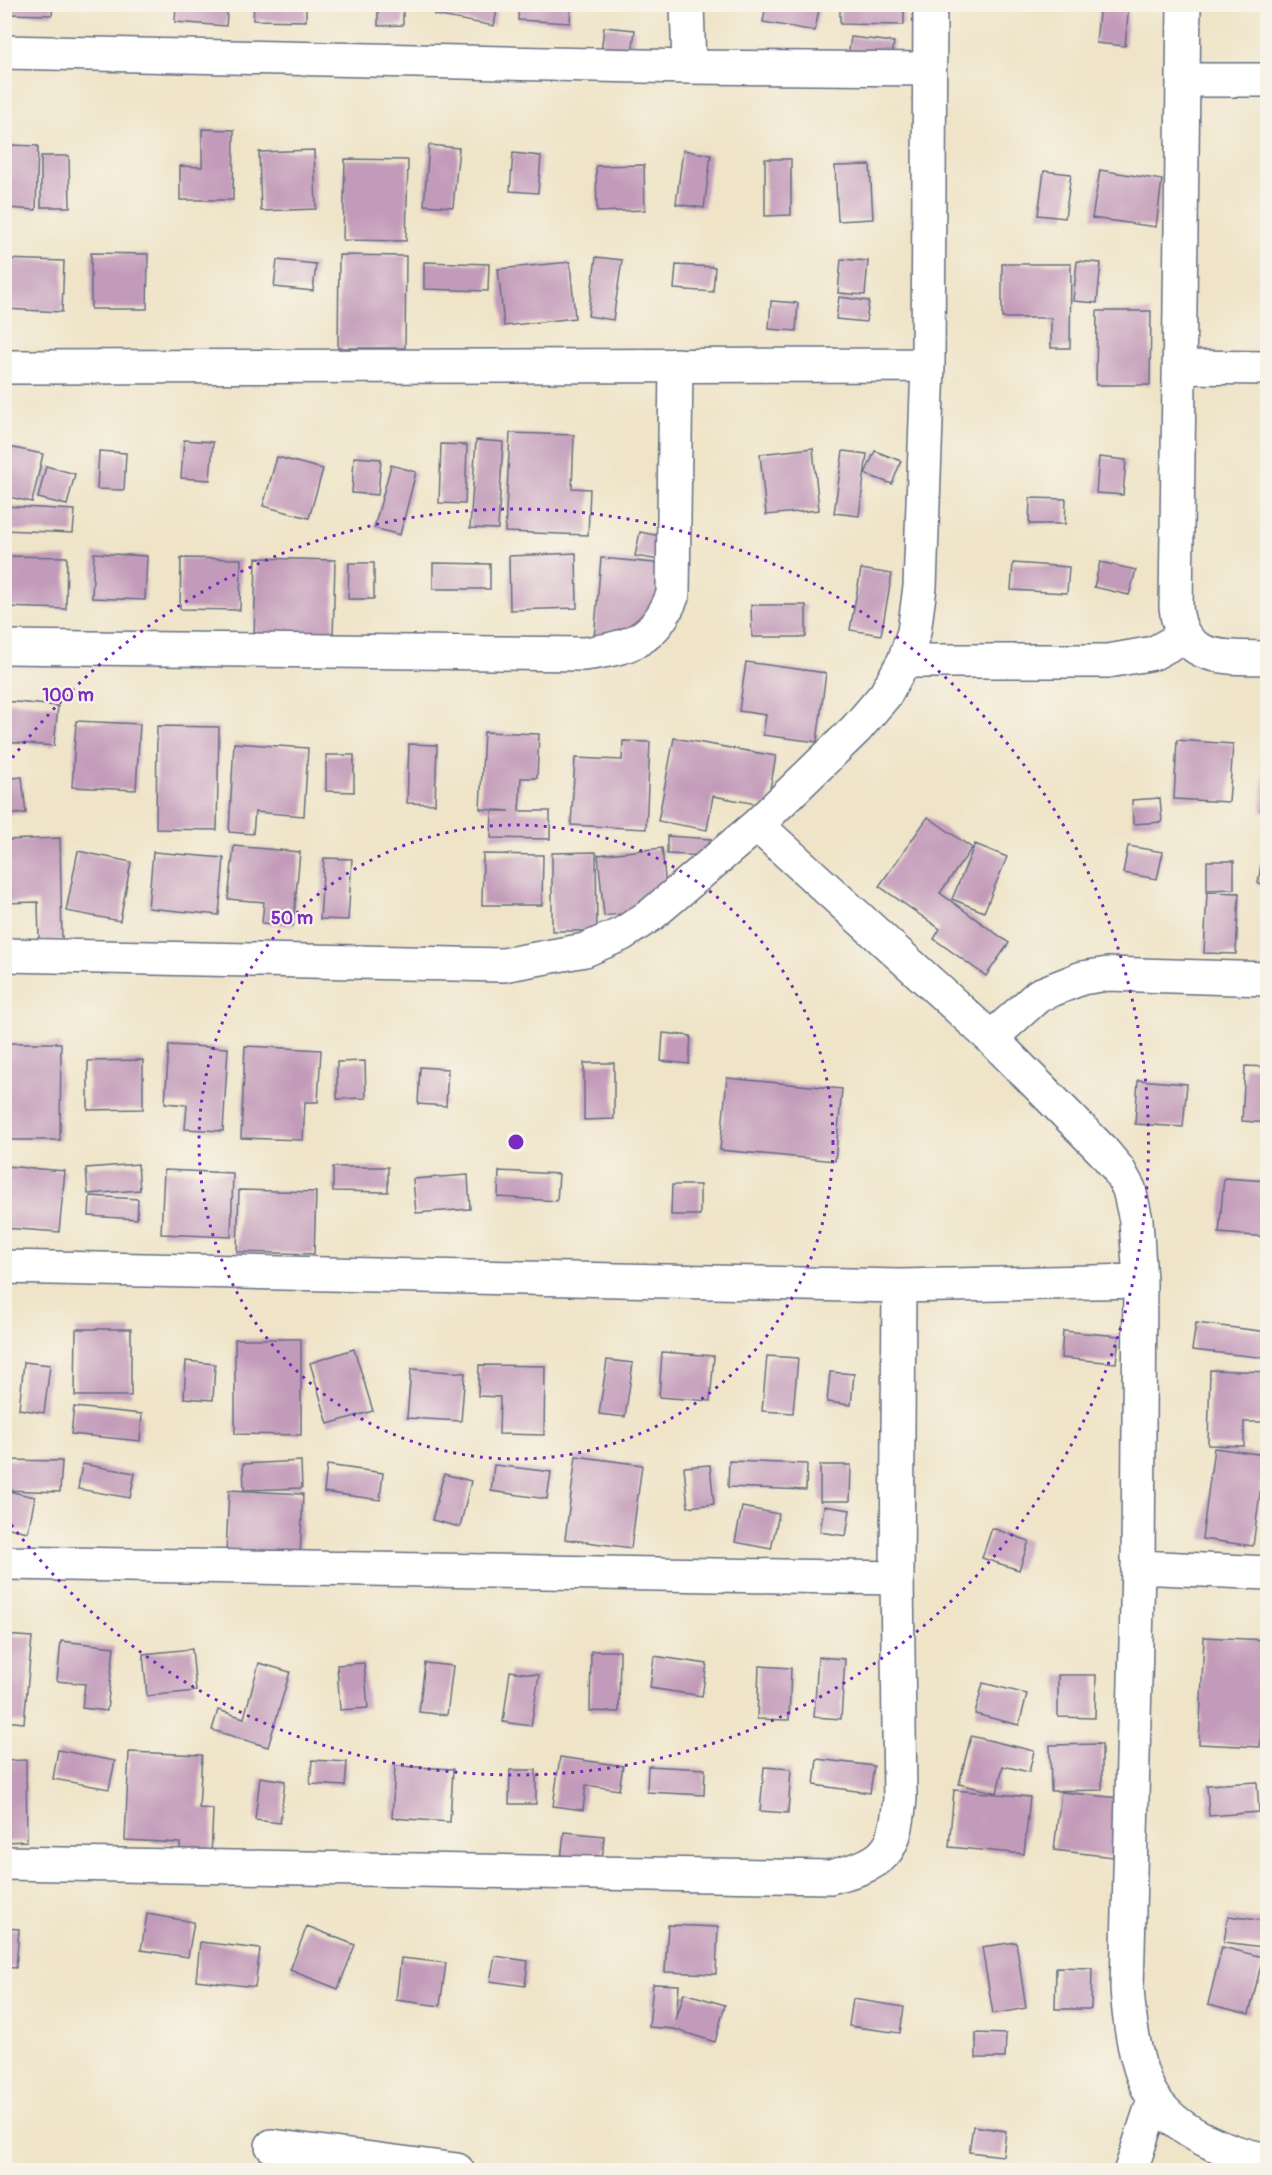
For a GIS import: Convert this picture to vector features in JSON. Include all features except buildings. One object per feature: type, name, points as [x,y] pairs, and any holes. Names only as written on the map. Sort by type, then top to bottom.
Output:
[{"type":"street","points":[[687,4],[688,67]]},
{"type":"street","points":[[4,955],[503,965],[585,950],[622,934],[651,915],[757,825],[856,729],[885,695],[904,661],[914,632],[920,587],[928,364],[930,4]]},
{"type":"street","points":[[1184,4],[1176,607],[1178,624],[1184,637],[1194,647],[1227,657],[1268,658]]},
{"type":"street","points":[[4,52],[688,67],[929,69]]},
{"type":"street","points":[[1183,80],[1268,80]]},
{"type":"street","points":[[4,366],[928,364]]},
{"type":"street","points":[[4,647],[584,654],[627,646],[658,626],[667,612],[673,594],[676,366]]},
{"type":"street","points":[[1180,367],[1268,368]]},
{"type":"street","points":[[904,661],[1108,661],[1154,653],[1184,637]]},
{"type":"street","points":[[757,825],[991,1038],[1102,1151],[1118,1169],[1129,1189],[1136,1220],[1140,1281],[1138,1567],[1127,1988],[1129,2020],[1138,2058],[1154,2099],[1171,2118],[1189,2131],[1220,2147],[1268,2160]]},
{"type":"street","points":[[991,1038],[1039,995],[1082,978],[1108,974],[1268,979]]},
{"type":"street","points":[[4,1267],[899,1286],[1140,1281]]},
{"type":"street","points":[[4,1863],[830,1877],[860,1870],[876,1862],[891,1846],[898,1824],[900,1798],[897,1578],[899,1286]]},
{"type":"street","points":[[4,1563],[897,1578]]},
{"type":"street","points":[[1138,1567],[1268,1574]]},
{"type":"street","points":[[1131,2170],[1154,2099]]},
{"type":"street","points":[[272,2146],[457,2170]]}]
